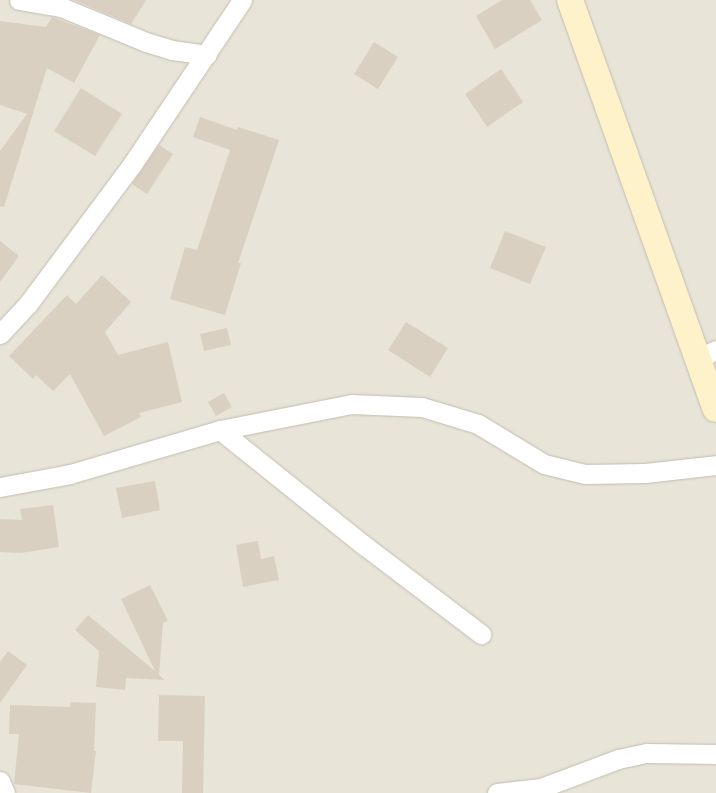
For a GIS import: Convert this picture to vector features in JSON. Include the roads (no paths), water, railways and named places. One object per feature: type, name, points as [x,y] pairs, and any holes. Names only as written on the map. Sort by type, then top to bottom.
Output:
[{"type":"street","points":[[19,0],[61,7],[146,42],[172,50],[207,55]]},
{"type":"street","points":[[0,334],[28,304],[131,166],[242,0]]},
{"type":"street","points":[[570,0],[708,354],[716,409]]},
{"type":"street","points":[[0,487],[70,474],[220,430],[351,404],[422,407],[478,424],[544,464],[585,474],[645,473],[716,465]]},
{"type":"street","points":[[220,430],[365,546],[481,634]]},
{"type":"street","points":[[497,793],[541,788],[618,759],[647,753],[716,754]]},
{"type":"street","points":[[0,781],[5,793]]}]
